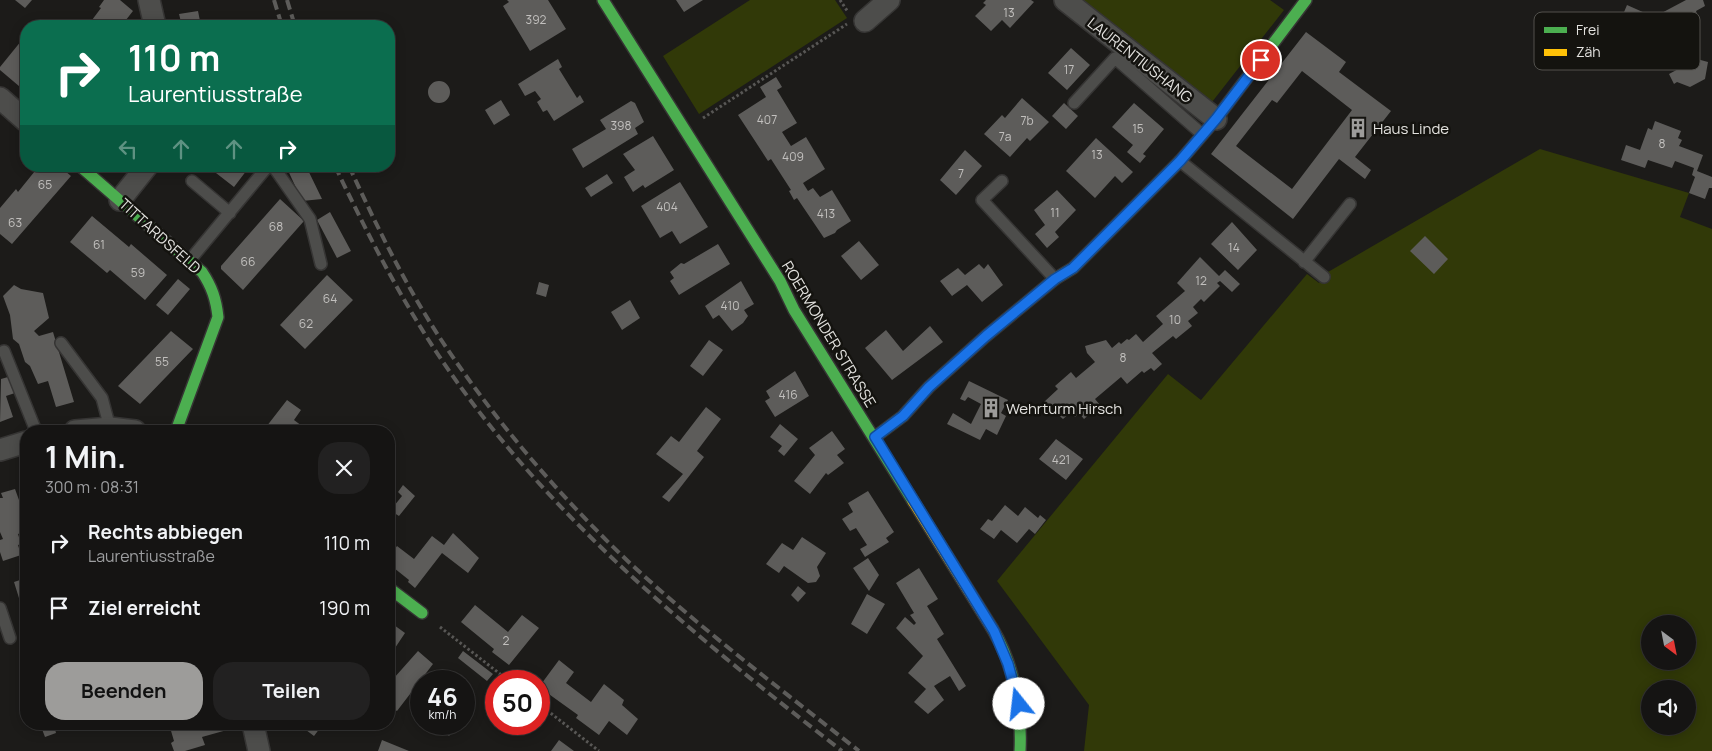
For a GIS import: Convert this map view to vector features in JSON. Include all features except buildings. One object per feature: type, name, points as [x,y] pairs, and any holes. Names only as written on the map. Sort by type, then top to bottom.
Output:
[{"type":"street","points":[[149,0],[154,20]]},
{"type":"street","name":"ROERMONDER STRASSE","points":[[603,0],[780,281],[794,310],[875,437],[994,631],[1008,664],[1019,704],[1020,751]]},
{"type":"street","points":[[859,21],[889,0]]},
{"type":"street","name":"LAURENTIUSHANG","points":[[1065,0],[1209,127]]},
{"type":"street","points":[[875,437],[903,416],[929,387],[986,336],[1055,279],[1073,268],[1180,161],[1209,127],[1306,0]]},
{"type":"street","points":[[0,98],[20,116]]},
{"type":"street","name":"TITTARDSFELD","points":[[87,172],[190,260],[202,272],[211,286],[216,300],[218,317],[178,425]]},
{"type":"street","points":[[120,200],[142,172]]},
{"type":"street","points":[[0,450],[20,444]]},
{"type":"street","points":[[395,593],[422,613]]},
{"type":"street","points":[[254,730],[259,751]]},
{"type":"lane","points":[[1074,103],[1114,58],[1209,127]]},
{"type":"lane","points":[[1180,161],[1324,277]]},
{"type":"lane","points":[[190,260],[263,172]]},
{"type":"lane","points":[[277,172],[310,219],[321,264]]},
{"type":"lane","points":[[192,181],[230,213]]},
{"type":"lane","points":[[1002,181],[982,200],[1055,279]]},
{"type":"lane","points":[[1304,262],[1350,204]]},
{"type":"lane","points":[[61,342],[102,398],[109,425]]},
{"type":"lane","points":[[4,351],[34,425]]},
{"type":"lane","points":[[0,608],[10,638]]},
{"type":"path","points":[[684,130],[859,21]]},
{"type":"path","points":[[422,613],[496,670]]},
{"type":"path","points":[[550,713],[599,751]]},
{"type":"green space","points":[[750,0],[835,0],[847,18],[699,114],[663,56]]},
{"type":"green space","points":[[1079,0],[1270,0],[1284,10],[1212,102],[1206,100]]},
{"type":"green space","points":[[1540,149],[1689,193],[1680,217],[1712,229],[1712,751],[1084,751],[1089,705],[997,581],[1168,374],[1201,400],[1307,274],[1319,283],[1328,272]]},
{"type":"railway","points":[[274,0],[280,20]]},
{"type":"railway","points":[[287,0],[293,20]]},
{"type":"railway","points":[[338,172],[384,263],[424,333],[481,414],[526,469],[574,521],[624,570],[731,662],[842,751]]},
{"type":"railway","points":[[352,172],[420,306],[468,379],[535,463],[583,516],[633,566],[744,661],[859,751]]},
{"type":"traffic: fast","points":[[603,0],[780,281],[794,310],[913,501]]},
{"type":"traffic: fast","points":[[875,437],[903,416],[929,387],[986,336],[1055,279],[1073,268],[1180,161],[1216,119],[1306,0]]},
{"type":"traffic: fast","points":[[87,172],[202,272],[213,293],[218,317],[178,425]]},
{"type":"traffic: fast","points":[[395,593],[422,613]]},
{"type":"traffic: fast","points":[[992,628],[1006,657],[1015,688],[1020,720],[1020,751]]},
{"type":"traffic: slow","points":[[913,501],[992,628]]},
{"type":"place","name":"Haus Linde","points":[[1358,128]]},
{"type":"place","name":"Wehrturm Hirsch","points":[[991,408]]},
{"type":"route","points":[[1019,704],[1008,664],[994,631],[969,587],[875,437],[903,416],[929,387],[986,336],[1055,279],[1073,268],[1180,161],[1216,119],[1261,60]]}]
